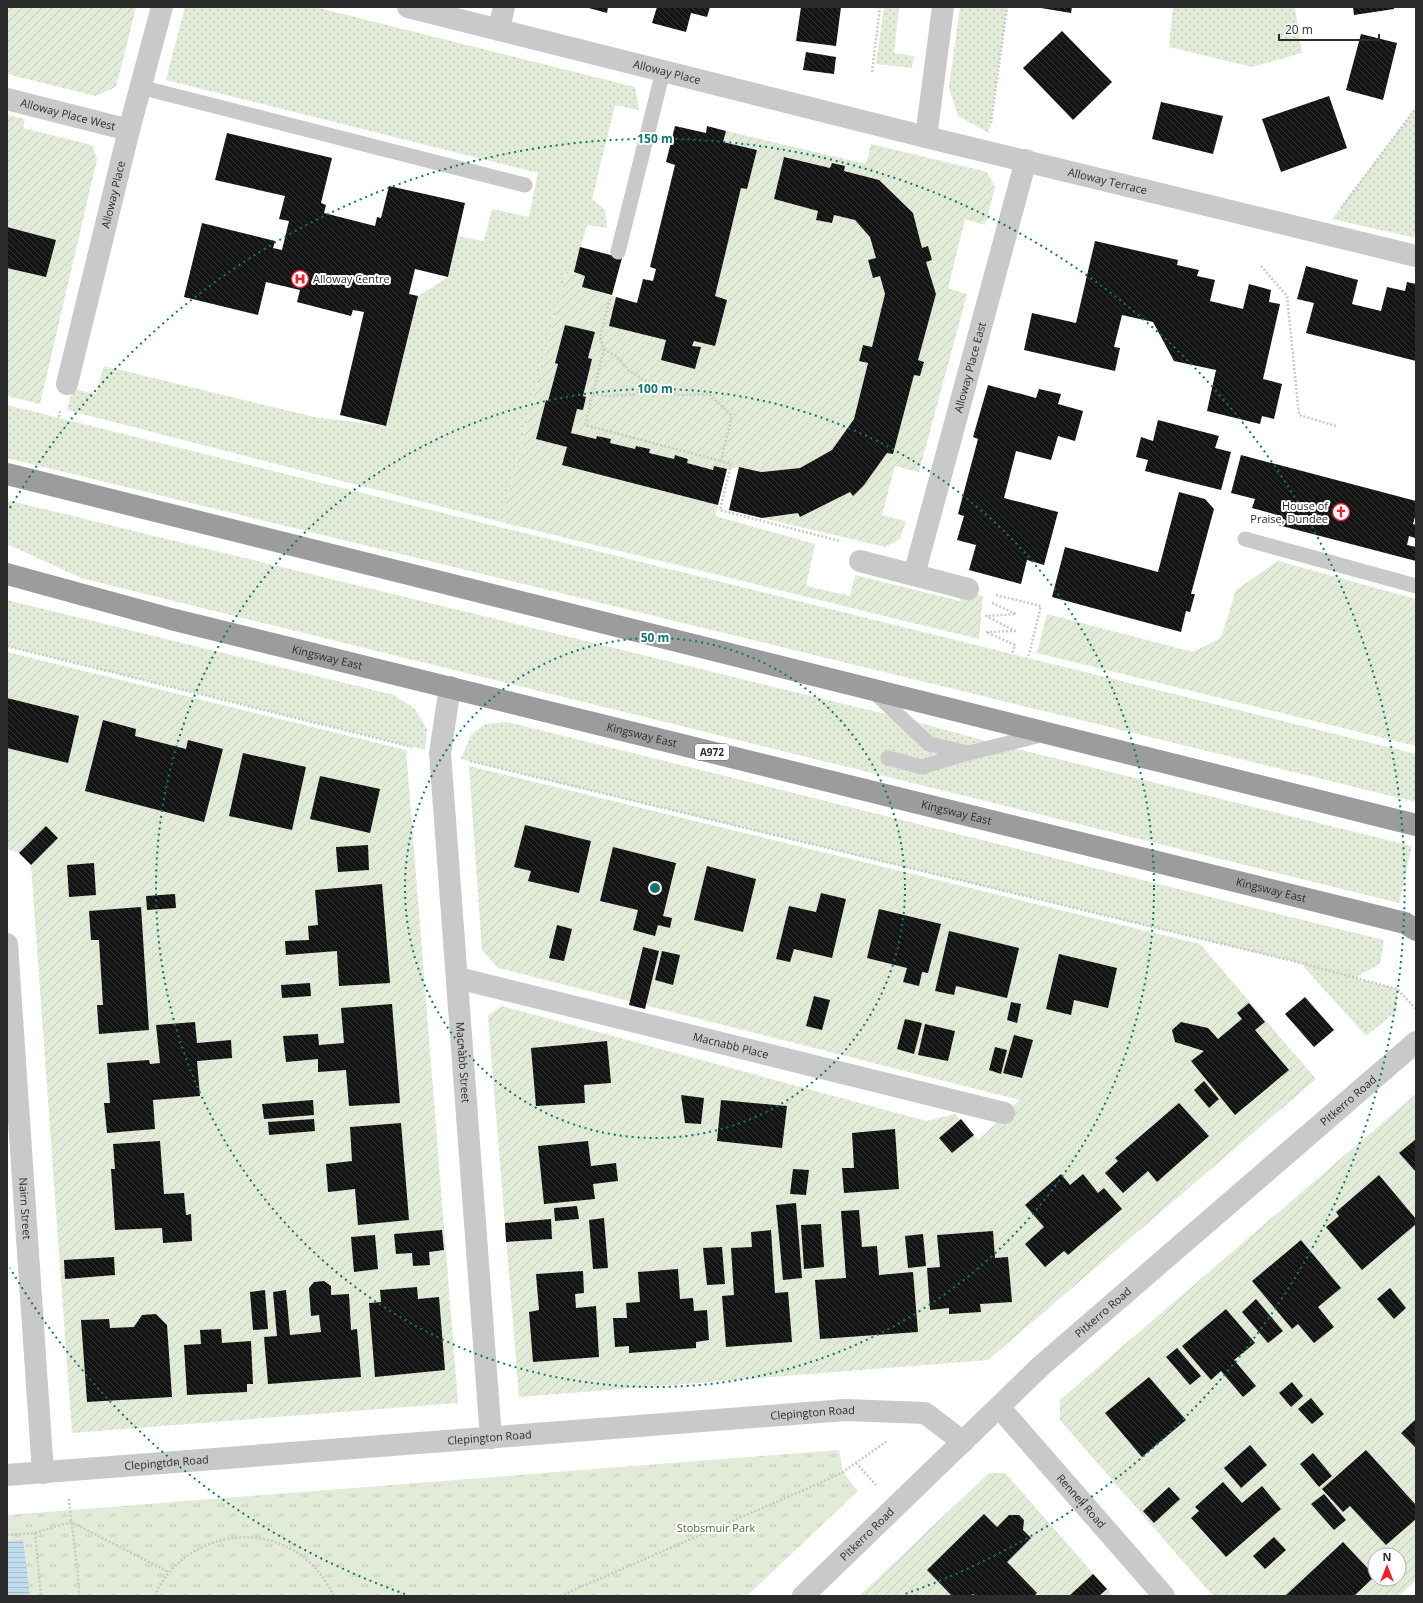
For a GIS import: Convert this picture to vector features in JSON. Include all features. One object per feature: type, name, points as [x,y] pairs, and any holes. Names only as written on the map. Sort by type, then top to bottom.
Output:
[{"type":"highway","points":[[7,474],[1416,825]]},
{"type":"highway","name":"Kingsway East","points":[[7,574],[172,619],[1405,923],[1416,930]]},
{"type":"street","name":"Alloway Place","points":[[67,384],[129,130],[162,7]]},
{"type":"street","name":"Alloway Place","points":[[408,7],[926,137]]},
{"type":"street","points":[[499,30],[504,7]]},
{"type":"street","points":[[926,137],[943,7]]},
{"type":"street","name":"Alloway Place West","points":[[7,100],[129,130]]},
{"type":"street","name":"Alloway Terrace","points":[[926,137],[1026,160],[1416,256]]},
{"type":"street","name":"Alloway Place East","points":[[914,575],[1026,160]]},
{"type":"street","points":[[860,561],[968,589]]},
{"type":"street","name":"Macnabb Street","points":[[450,688],[440,753],[458,978],[491,1438]]},
{"type":"street","name":"Nairn Street","points":[[7,944],[43,1473]]},
{"type":"street","name":"Macnabb Place","points":[[458,978],[1004,1113]]},
{"type":"street","name":"Pitkerro Road","points":[[803,1596],[1042,1365],[1416,1042]]},
{"type":"street","name":"Rennell Road","points":[[999,1407],[1164,1596]]},
{"type":"street","name":"Clepington Road","points":[[7,1476],[845,1410],[925,1413],[963,1442]]},
{"type":"lane","points":[[618,252],[664,71]]},
{"type":"lane","points":[[140,87],[525,185]]},
{"type":"lane","points":[[1245,539],[1416,586]]},
{"type":"lane","points":[[869,688],[929,744],[969,752]]},
{"type":"lane","points":[[888,758],[922,767],[969,752],[1050,733]]},
{"type":"path","points":[[872,72],[880,7]]},
{"type":"path","points":[[990,126],[1007,7]]},
{"type":"path","points":[[1337,213],[1416,108]]},
{"type":"path","points":[[1261,266],[1287,296],[1299,415],[1336,426]]},
{"type":"path","points":[[610,298],[600,337],[604,349],[585,425],[731,464],[720,510],[864,548],[860,561]]},
{"type":"path","points":[[604,349],[616,356],[628,370],[651,384],[678,395],[709,394],[732,416],[721,461]]},
{"type":"path","points":[[593,394],[610,396],[635,394],[651,384]]},
{"type":"path","points":[[968,589],[1041,606],[1028,658]]},
{"type":"path","points":[[990,594],[988,601],[1016,614],[986,616],[1015,631],[986,632],[1015,645],[1012,654]]},
{"type":"path","points":[[7,646],[1305,964],[1398,989],[1416,1009]]},
{"type":"path","points":[[560,1596],[836,1476],[887,1440]]},
{"type":"path","points":[[67,1471],[71,1522],[79,1576],[79,1596]]},
{"type":"path","points":[[7,1535],[35,1533],[71,1522],[169,1572]]},
{"type":"path","points":[[35,1533],[40,1596]]},
{"type":"path","points":[[155,1596],[169,1572],[185,1557],[204,1545],[226,1538],[249,1537],[271,1540],[292,1549],[310,1562],[325,1579],[334,1596]]},
{"type":"green space","points":[[7,7],[136,7],[116,87],[96,96],[7,74]]},
{"type":"green space","points":[[185,7],[315,7],[635,87],[639,110],[615,105],[592,199],[605,210],[607,228],[587,225],[574,272],[567,271],[501,522],[67,410],[72,389],[96,394],[104,366],[314,417],[386,426],[418,296],[448,277],[457,236],[484,241],[492,209],[529,217],[538,173],[166,80]]},
{"type":"green space","points":[[884,7],[899,7],[894,53],[914,56],[912,68],[876,64]]},
{"type":"green space","points":[[960,7],[1007,7],[989,133],[958,116],[949,88]]},
{"type":"green space","points":[[1173,7],[1295,7],[1302,53],[1252,67],[1169,47]]},
{"type":"green space","points":[[1416,108],[1416,238],[1332,219]]},
{"type":"green space","points":[[7,115],[25,119],[23,128],[92,145],[97,159],[40,404],[7,396]]},
{"type":"green space","points":[[726,131],[866,164],[871,144],[987,172],[995,187],[985,225],[965,219],[948,288],[967,294],[919,472],[895,466],[882,515],[906,521],[900,539],[885,547],[762,518],[798,513],[800,517],[850,492],[853,496],[887,453],[893,453],[914,375],[920,376],[924,362],[918,360],[936,294],[926,262],[932,260],[928,247],[922,248],[913,213],[830,168],[784,157],[774,199],[818,211],[816,220],[832,223],[834,215],[855,220],[870,237],[876,258],[868,260],[873,278],[880,276],[885,294],[872,347],[863,345],[859,361],[868,363],[854,419],[832,450],[800,468],[761,472],[739,467],[727,469],[714,466],[713,470],[687,463],[688,458],[675,455],[674,459],[649,453],[649,449],[636,446],[635,449],[610,443],[611,439],[597,436],[596,439],[571,433],[577,409],[583,410],[586,397],[583,396],[592,359],[588,358],[595,333],[565,325],[555,363],[558,364],[536,439],[567,447],[563,465],[718,505],[715,516],[815,544],[806,586],[850,596],[855,575],[960,601],[963,591],[983,596],[979,639],[501,522],[567,271],[585,276],[582,287],[616,297],[666,340],[661,360],[695,369],[701,348],[692,346],[694,341],[715,346],[727,300],[715,296],[741,188],[747,189],[757,150],[723,142]]},
{"type":"green space","points":[[7,405],[1416,754],[1416,802],[7,458]]},
{"type":"green space","points":[[7,500],[902,718],[1001,745],[1412,846],[1399,903],[81,578],[7,544]]},
{"type":"green space","points":[[1278,561],[1416,599],[1416,746],[1037,653],[1047,614],[1193,652],[1221,638],[1236,590]]},
{"type":"green space","points":[[7,600],[394,695],[415,709],[427,729],[425,750],[7,646]]},
{"type":"green space","points":[[7,652],[406,750],[458,1403],[72,1433],[31,865],[19,853],[7,849]]},
{"type":"green space","points":[[508,722],[1384,940],[1380,964],[1354,978],[1397,989],[1397,1011],[1366,1036],[1304,967],[1304,964],[461,759],[471,735],[485,724]]},
{"type":"green space","points":[[469,766],[1200,944],[1316,1079],[988,1360],[519,1397],[488,1016],[502,1006],[926,1121],[955,1114],[978,1140],[1020,1100],[498,968],[482,950]]},
{"type":"green space","points":[[1416,1094],[1416,1580],[1399,1596],[1213,1596],[1060,1420],[1060,1400]]},
{"type":"green space","name":"Stobsmuir Park","points":[[839,1450],[843,1472],[858,1491],[747,1596],[7,1596],[7,1515]]},
{"type":"green space","points":[[989,1473],[1005,1473],[1113,1596],[859,1596]]},
{"type":"water","points":[[23,1540],[30,1596],[7,1596],[7,1541]]},
{"type":"building","points":[[585,7],[608,7],[607,13]]},
{"type":"building","points":[[657,7],[710,7],[707,17],[691,13],[686,32],[652,23]]},
{"type":"building","points":[[801,7],[841,7],[836,46],[796,41]]},
{"type":"building","points":[[1035,7],[1072,7],[1071,13]]},
{"type":"building","points":[[1353,7],[1394,7],[1394,9],[1354,15]]},
{"type":"building","points":[[1062,31],[1112,82],[1073,120],[1023,68]]},
{"type":"building","points":[[1361,34],[1397,43],[1383,100],[1346,90]]},
{"type":"building","points":[[806,52],[836,57],[834,74],[803,70]]},
{"type":"building","points":[[1329,96],[1347,148],[1281,172],[1262,119]]},
{"type":"building","points":[[1161,102],[1223,116],[1213,154],[1152,139]]},
{"type":"building","points":[[675,126],[706,133],[707,126],[726,131],[723,142],[757,150],[747,189],[741,188],[715,296],[727,300],[715,346],[694,341],[692,346],[701,347],[695,369],[661,360],[666,340],[609,326],[616,297],[637,303],[643,279],[653,281],[656,269],[650,267],[675,165],[666,162]]},
{"type":"building","name":"Alloway Centre","points":[[227,133],[332,158],[321,203],[326,205],[324,213],[375,226],[377,217],[381,218],[389,186],[465,203],[448,277],[415,269],[409,294],[418,296],[386,426],[340,415],[364,312],[353,310],[351,316],[297,302],[300,290],[266,282],[258,315],[184,297],[202,223],[275,241],[273,248],[282,250],[289,221],[279,219],[285,196],[215,180]]},
{"type":"building","points":[[784,157],[830,168],[832,163],[845,166],[844,171],[879,180],[913,213],[922,248],[928,246],[932,260],[926,262],[936,294],[918,360],[924,362],[920,376],[914,375],[893,454],[887,453],[864,485],[853,496],[850,492],[800,517],[798,513],[762,518],[729,510],[739,467],[761,472],[800,468],[832,450],[854,419],[868,363],[859,361],[863,345],[872,347],[885,294],[880,276],[873,278],[868,260],[876,258],[870,237],[855,220],[834,215],[832,223],[816,220],[818,211],[774,199]]},
{"type":"building","points":[[7,227],[56,240],[46,277],[7,268]]},
{"type":"building","points":[[1095,241],[1178,260],[1177,265],[1199,270],[1197,276],[1215,280],[1210,301],[1243,309],[1249,284],[1271,290],[1269,302],[1280,304],[1263,379],[1282,384],[1274,419],[1262,416],[1260,424],[1207,411],[1216,370],[1174,361],[1153,322],[1122,315],[1114,347],[1120,348],[1115,371],[1024,350],[1032,313],[1076,323]]},
{"type":"building","points":[[580,247],[622,258],[612,295],[582,287],[585,276],[574,272]]},
{"type":"building","points":[[1306,266],[1358,280],[1352,304],[1381,311],[1387,287],[1405,291],[1407,282],[1416,284],[1416,361],[1306,333],[1314,303],[1297,299]]},
{"type":"building","points":[[565,325],[595,332],[588,358],[592,359],[583,396],[586,397],[583,410],[577,409],[571,433],[596,439],[597,436],[611,439],[610,443],[635,449],[636,446],[650,449],[649,453],[674,459],[675,455],[688,459],[687,463],[713,470],[714,466],[727,469],[718,505],[562,465],[567,447],[536,439],[546,400],[548,401],[558,364],[555,363]]},
{"type":"building","points":[[988,385],[1036,398],[1039,389],[1061,394],[1058,404],[1083,411],[1075,441],[1058,436],[1051,460],[1016,451],[1004,498],[1058,512],[1044,565],[1027,560],[1021,584],[969,570],[976,545],[957,540],[964,516],[958,514],[978,439],[973,437]]},
{"type":"building","points":[[1158,420],[1219,436],[1215,448],[1231,452],[1221,490],[1145,471],[1148,460],[1136,457],[1141,437],[1153,441]]},
{"type":"building","name":"House of Praise, Dundee","points":[[1241,455],[1416,501],[1416,517],[1413,524],[1416,525],[1416,535],[1415,538],[1409,536],[1407,545],[1416,547],[1416,561],[1278,525],[1281,516],[1252,508],[1255,499],[1231,493]]},
{"type":"building","points":[[1179,492],[1205,499],[1214,509],[1191,594],[1195,594],[1190,612],[1186,611],[1181,632],[1052,597],[1065,547],[1158,572]]},
{"type":"building","points":[[7,698],[79,716],[68,763],[7,748]]},
{"type":"building","points":[[103,720],[136,729],[135,736],[186,749],[188,740],[223,749],[204,822],[85,791]]},
{"type":"building","points":[[243,753],[306,767],[292,830],[229,816]]},
{"type":"building","points":[[320,776],[380,789],[370,833],[310,819]]},
{"type":"building","points":[[525,825],[591,841],[579,893],[528,881],[531,871],[514,867]]},
{"type":"building","points":[[46,826],[58,838],[31,865],[19,853]]},
{"type":"building","points":[[368,845],[369,870],[338,872],[336,847]]},
{"type":"building","points":[[613,847],[676,863],[663,916],[672,918],[670,928],[658,925],[655,936],[633,930],[638,910],[600,901]]},
{"type":"building","points":[[94,863],[96,895],[69,897],[67,865]]},
{"type":"building","points":[[707,866],[756,879],[743,932],[694,920]]},
{"type":"building","points":[[382,884],[390,983],[339,986],[337,951],[286,955],[285,941],[309,940],[308,926],[318,925],[315,890]]},
{"type":"building","points":[[821,893],[846,899],[832,958],[794,949],[790,962],[776,959],[789,906],[816,912]]},
{"type":"building","points":[[175,894],[176,908],[147,910],[146,896]]},
{"type":"building","points":[[141,907],[149,1030],[99,1034],[97,1005],[103,1005],[99,940],[91,940],[89,911]]},
{"type":"building","points":[[879,909],[941,924],[928,973],[922,972],[919,986],[903,982],[907,968],[867,958]]},
{"type":"building","points":[[557,925],[572,929],[564,961],[549,958]]},
{"type":"building","points":[[949,931],[1019,948],[1007,998],[956,986],[954,995],[935,991]]},
{"type":"building","points":[[643,947],[659,951],[645,1009],[629,1005]]},
{"type":"building","points":[[662,951],[680,955],[673,985],[655,980]]},
{"type":"building","points":[[1059,954],[1117,968],[1108,1008],[1074,1000],[1071,1015],[1046,1009]]},
{"type":"building","points":[[310,983],[311,996],[282,998],[281,985]]},
{"type":"building","points":[[814,996],[830,1000],[822,1030],[806,1026]]},
{"type":"building","points":[[1305,997],[1334,1030],[1314,1047],[1285,1014]]},
{"type":"building","points":[[1011,1002],[1021,1004],[1017,1023],[1007,1020]]},
{"type":"building","points":[[1249,1003],[1265,1022],[1255,1030],[1289,1070],[1235,1115],[1191,1061],[1204,1051],[1175,1042],[1172,1030],[1181,1022],[1208,1028],[1218,1039],[1242,1019],[1237,1013]]},
{"type":"building","points":[[392,1004],[400,1103],[349,1106],[346,1070],[318,1072],[318,1059],[286,1062],[283,1036],[318,1034],[319,1045],[344,1043],[341,1008]]},
{"type":"building","points":[[905,1019],[922,1023],[914,1054],[897,1049]]},
{"type":"building","points":[[195,1022],[197,1043],[231,1040],[232,1058],[197,1061],[200,1096],[153,1100],[155,1129],[107,1133],[104,1103],[110,1103],[107,1063],[149,1060],[150,1064],[160,1063],[156,1025]]},
{"type":"building","points":[[925,1024],[955,1031],[948,1061],[918,1055]]},
{"type":"building","points":[[1014,1035],[1033,1040],[1022,1078],[1003,1073]]},
{"type":"building","points":[[607,1041],[611,1083],[584,1085],[585,1103],[536,1106],[531,1048]]},
{"type":"building","points":[[995,1047],[1007,1050],[1001,1074],[989,1070]]},
{"type":"building","points":[[1204,1081],[1219,1099],[1209,1108],[1194,1090]]},
{"type":"building","points":[[681,1095],[704,1098],[701,1124],[685,1123]]},
{"type":"building","points":[[313,1100],[314,1115],[264,1119],[262,1104]]},
{"type":"building","points":[[721,1100],[787,1106],[782,1148],[717,1141]]},
{"type":"building","points":[[1179,1103],[1209,1136],[1157,1182],[1148,1171],[1123,1193],[1105,1173],[1118,1161],[1115,1158]]},
{"type":"building","points":[[314,1119],[315,1131],[269,1135],[268,1122]]},
{"type":"building","points":[[961,1119],[974,1135],[952,1153],[939,1138]]},
{"type":"building","points":[[401,1123],[409,1220],[358,1225],[355,1189],[328,1192],[326,1164],[352,1161],[350,1127]]},
{"type":"building","points":[[895,1129],[899,1189],[844,1193],[842,1168],[854,1168],[852,1133]]},
{"type":"building","points":[[1416,1139],[1416,1172],[1399,1153]]},
{"type":"building","points":[[160,1141],[164,1194],[184,1193],[186,1215],[191,1214],[192,1241],[163,1243],[162,1228],[115,1230],[111,1169],[115,1169],[113,1144]]},
{"type":"building","points":[[588,1141],[591,1166],[616,1163],[618,1181],[593,1184],[595,1199],[544,1204],[538,1146]]},
{"type":"building","points":[[793,1169],[809,1170],[806,1195],[790,1194]]},
{"type":"building","points":[[1061,1174],[1070,1185],[1083,1174],[1098,1193],[1104,1188],[1122,1209],[1068,1255],[1064,1251],[1045,1267],[1025,1244],[1044,1227],[1025,1205]]},
{"type":"building","points":[[1379,1175],[1416,1219],[1416,1224],[1362,1270],[1326,1227],[1339,1216],[1336,1212]]},
{"type":"building","points":[[796,1203],[802,1278],[783,1280],[776,1205]]},
{"type":"building","points":[[577,1206],[579,1219],[555,1221],[554,1208]]},
{"type":"building","points":[[859,1210],[862,1247],[877,1246],[879,1275],[913,1272],[918,1332],[820,1339],[815,1280],[846,1278],[841,1211]]},
{"type":"building","points":[[604,1218],[608,1268],[593,1269],[589,1220]]},
{"type":"building","points":[[551,1219],[552,1239],[506,1242],[505,1223]]},
{"type":"building","points":[[821,1224],[824,1267],[804,1269],[801,1225]]},
{"type":"building","points":[[442,1230],[444,1250],[429,1252],[430,1265],[413,1266],[412,1253],[396,1254],[394,1234]]},
{"type":"building","points":[[771,1230],[775,1293],[788,1292],[792,1342],[726,1347],[722,1296],[734,1295],[731,1248],[752,1247],[751,1232]]},
{"type":"building","points":[[993,1231],[995,1258],[1008,1257],[1012,1302],[980,1304],[981,1312],[949,1314],[949,1308],[930,1310],[927,1268],[940,1267],[937,1235]]},
{"type":"building","points":[[923,1234],[926,1266],[908,1268],[905,1236]]},
{"type":"building","points":[[375,1235],[378,1269],[354,1272],[351,1237]]},
{"type":"building","points":[[1301,1240],[1341,1288],[1318,1307],[1334,1327],[1314,1343],[1298,1324],[1292,1329],[1252,1281]]},
{"type":"building","points":[[722,1247],[725,1284],[707,1285],[703,1248]]},
{"type":"building","points":[[114,1257],[115,1275],[65,1279],[64,1260]]},
{"type":"building","points":[[678,1269],[680,1299],[693,1298],[694,1311],[707,1310],[709,1340],[696,1342],[696,1348],[629,1353],[629,1346],[615,1347],[613,1318],[627,1318],[626,1303],[640,1302],[638,1272]]},
{"type":"building","points":[[583,1271],[584,1293],[575,1294],[576,1308],[596,1306],[599,1357],[533,1362],[529,1312],[539,1310],[536,1274]]},
{"type":"building","points":[[324,1281],[331,1286],[331,1295],[349,1294],[351,1330],[357,1329],[361,1377],[268,1384],[264,1337],[277,1336],[273,1292],[286,1290],[290,1335],[321,1332],[319,1315],[311,1316],[309,1288],[314,1282]]},
{"type":"building","points":[[417,1287],[418,1299],[439,1297],[445,1370],[375,1377],[369,1303],[381,1302],[380,1290]]},
{"type":"building","points":[[1390,1288],[1406,1308],[1394,1319],[1377,1299]]},
{"type":"building","points":[[265,1290],[268,1329],[253,1330],[250,1292]]},
{"type":"building","points":[[1256,1299],[1283,1331],[1268,1343],[1242,1312]]},
{"type":"building","points":[[1226,1309],[1255,1343],[1234,1360],[1256,1386],[1243,1397],[1221,1371],[1211,1380],[1182,1346]]},
{"type":"building","points":[[156,1314],[167,1325],[172,1397],[87,1402],[81,1320],[109,1319],[110,1328],[134,1327],[142,1315]]},
{"type":"building","points":[[221,1329],[222,1343],[251,1341],[253,1384],[247,1384],[247,1392],[187,1395],[184,1345],[201,1344],[200,1330]]},
{"type":"building","points":[[1177,1348],[1201,1376],[1190,1385],[1166,1357]]},
{"type":"building","points":[[1149,1377],[1186,1420],[1142,1457],[1105,1413]]},
{"type":"building","points":[[1292,1382],[1303,1396],[1291,1407],[1279,1393]]},
{"type":"building","points":[[1311,1398],[1324,1414],[1312,1424],[1298,1409]]},
{"type":"building","points":[[1416,1419],[1416,1448],[1401,1433]]},
{"type":"building","points":[[1250,1445],[1267,1465],[1241,1488],[1224,1468]]},
{"type":"building","points":[[1366,1450],[1416,1505],[1416,1519],[1386,1545],[1350,1506],[1343,1512],[1322,1489]]},
{"type":"building","points":[[1313,1453],[1332,1476],[1319,1487],[1300,1464]]},
{"type":"building","points":[[1223,1482],[1242,1503],[1262,1486],[1281,1509],[1226,1557],[1191,1518],[1199,1511],[1195,1507]]},
{"type":"building","points":[[1169,1487],[1180,1499],[1154,1523],[1143,1511]]},
{"type":"building","points":[[1324,1494],[1346,1520],[1334,1530],[1311,1504]]},
{"type":"building","points":[[984,1514],[997,1527],[1009,1515],[1019,1515],[1024,1520],[1023,1530],[1031,1538],[1007,1562],[1037,1593],[1034,1596],[976,1596],[973,1594],[971,1596],[952,1596],[927,1570]]},
{"type":"building","points":[[1274,1537],[1286,1550],[1265,1569],[1253,1556]]},
{"type":"building","points":[[1343,1542],[1367,1568],[1367,1584],[1354,1596],[1285,1596]]},
{"type":"building","points":[[1093,1574],[1107,1589],[1099,1596],[1069,1596]]},
{"type":"place","name":"Alloway Centre","points":[[300,279]]},
{"type":"place","name":"House of Praise, Dundee","points":[[1341,512]]}]
